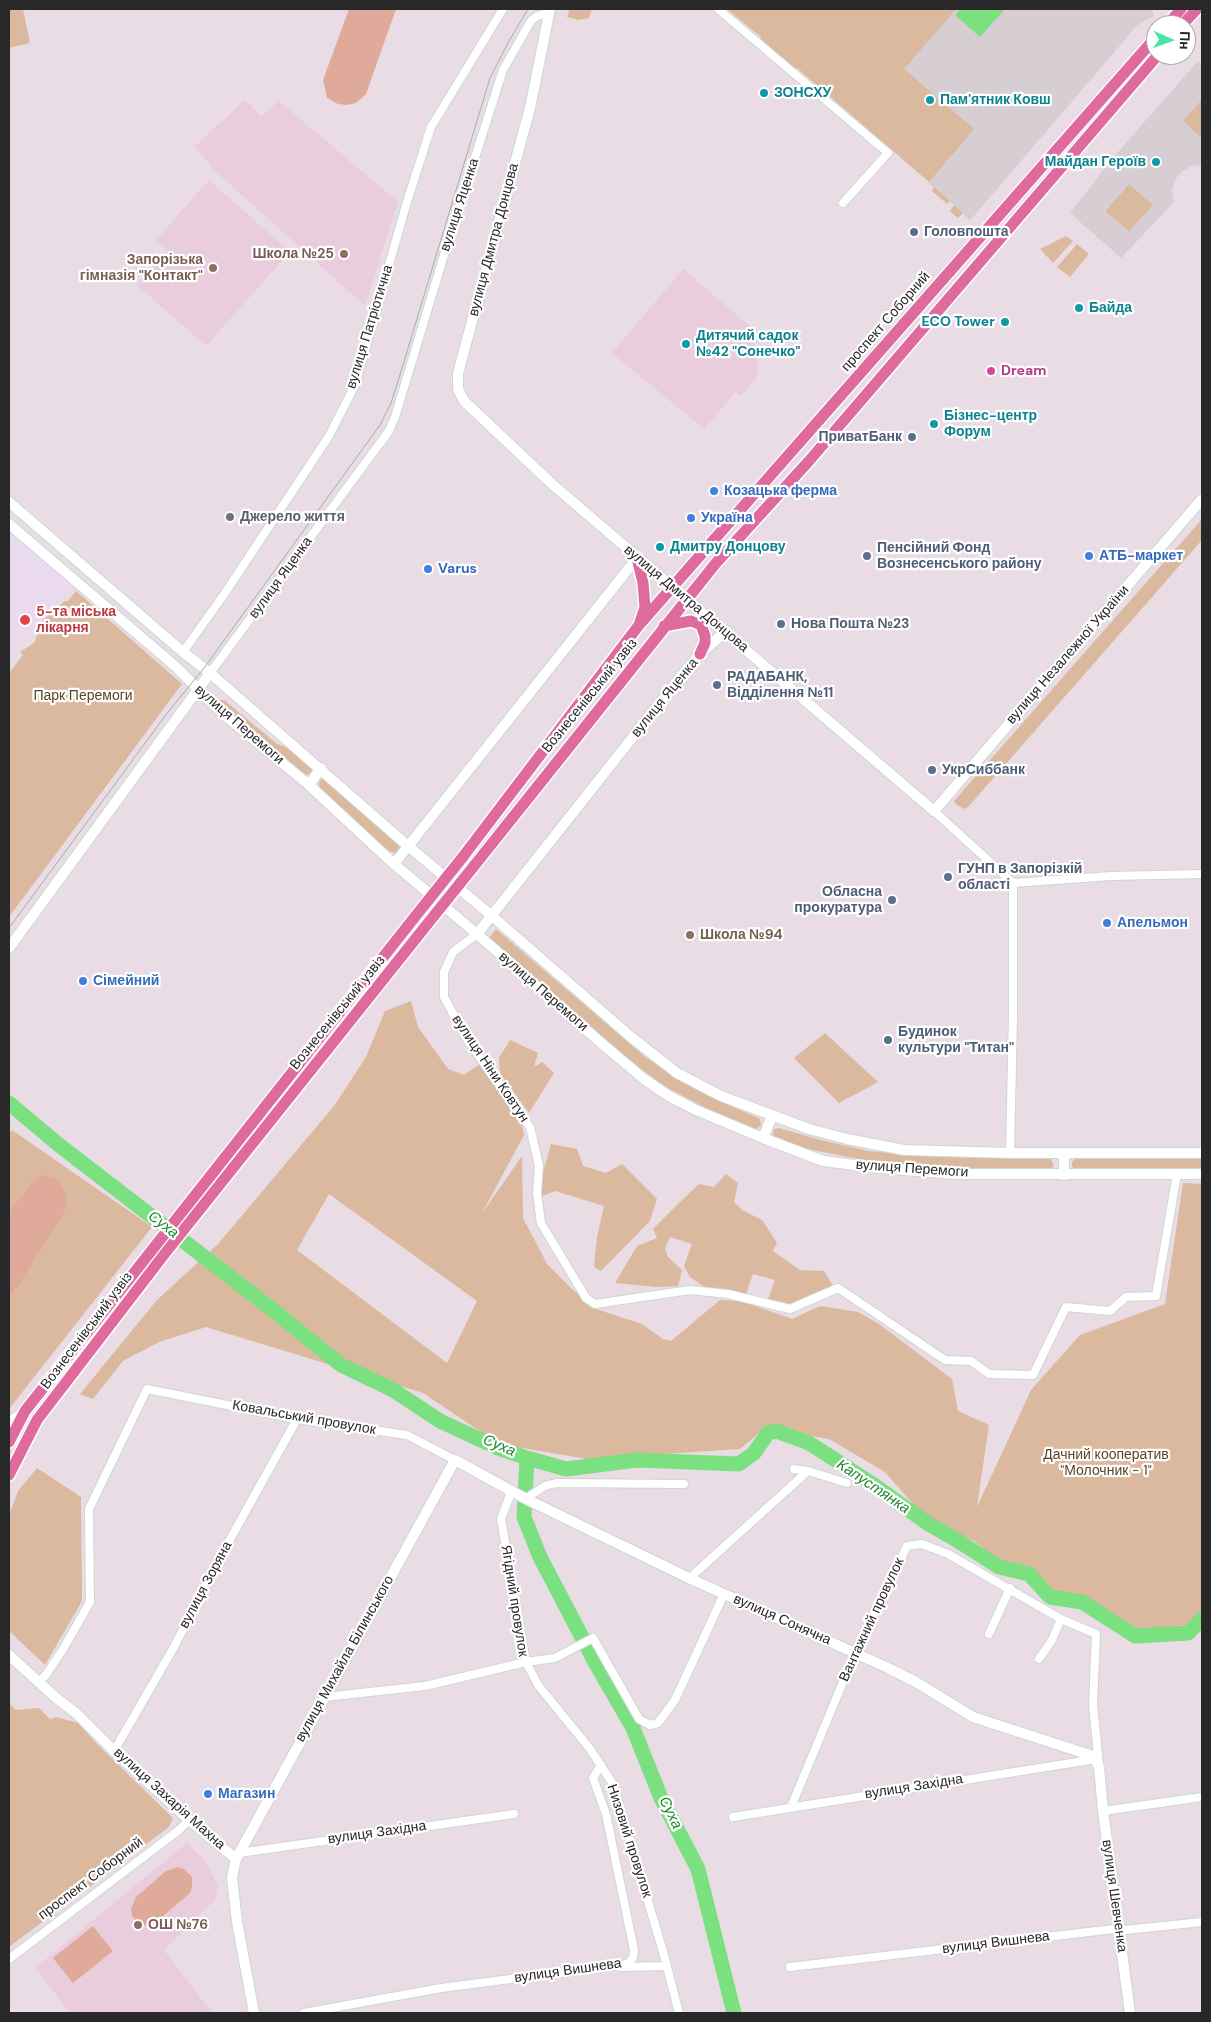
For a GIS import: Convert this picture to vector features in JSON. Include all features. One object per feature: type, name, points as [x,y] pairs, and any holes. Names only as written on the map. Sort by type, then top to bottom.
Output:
[{"type":"main road","name":"проспект Соборний","points":[[639,625],[1146,49]]},
{"type":"main road","points":[[664,626],[716,563],[809,461],[1149,65]]},
{"type":"main road","points":[[975,242],[986,253]]},
{"type":"main road","points":[[637,558],[643,583],[645,607],[639,625]]},
{"type":"main road","points":[[664,626],[691,621],[701,625],[705,636],[705,643],[700,654]]},
{"type":"main road","name":"Вознесенівський узвіз","points":[[9,1475],[38,1420],[162,1248],[182,1213],[462,858],[639,625]]},
{"type":"main road","name":"Вознесенівський узвіз","points":[[25,1411],[162,1248],[191,1222],[664,626]]},
{"type":"main road","points":[[9,1442],[25,1411]]},
{"type":"street","name":"вулиця Патріотична","points":[[183,652],[225,593],[329,436],[355,385],[406,205],[431,127],[502,9]]},
{"type":"street","points":[[718,9],[888,153],[843,203]]},
{"type":"street","name":"вулиця Дмитра Донцова","points":[[550,10],[530,108],[458,372],[458,389],[464,401],[545,478],[672,588],[726,631],[934,811],[1013,883]]},
{"type":"street","name":"вулиця Яценка","points":[[9,948],[389,431],[395,417],[503,70],[531,21],[550,10]]},
{"type":"street","name":"вулиця Незалежної України","points":[[934,811],[1202,498]]},
{"type":"street","name":"вулиця Перемоги","points":[[9,502],[321,768],[408,846],[631,1037],[677,1073],[720,1096],[808,1129],[904,1150],[1010,1153],[1202,1153]]},
{"type":"street","name":"вулиця Перемоги","points":[[9,524],[169,662],[223,714],[309,785],[394,864],[644,1079],[669,1096],[696,1110],[823,1161],[879,1168],[956,1174],[1202,1174]]},
{"type":"street","points":[[394,864],[637,558]]},
{"type":"street","points":[[70,577],[82,563]]},
{"type":"street","points":[[701,625],[726,631]]},
{"type":"street","name":"вулиця Яценка","points":[[477,934],[678,680],[700,654],[726,631]]},
{"type":"street","points":[[309,785],[321,768]]},
{"type":"street","points":[[1010,1153],[1013,883],[1111,876],[1202,874]]},
{"type":"street","name":"вулиця Ніни Ковтун","points":[[477,934],[453,952],[444,972],[444,997],[468,1041],[530,1127],[539,1166],[537,1193],[541,1223],[586,1298],[594,1304],[690,1290],[728,1294],[790,1310],[838,1288],[944,1360],[970,1361],[989,1374],[1032,1375],[1066,1307],[1110,1311],[1126,1297],[1156,1296],[1177,1174]]},
{"type":"street","points":[[763,1138],[772,1116]]},
{"type":"street","points":[[1064,1153],[1064,1175]]},
{"type":"street","name":"Ковальський провулок","points":[[39,1681],[45,1676],[62,1650],[90,1602],[88,1509],[147,1390],[298,1419],[408,1435],[455,1460]]},
{"type":"street","points":[[9,1423],[25,1411]]},
{"type":"street","name":"вулиця Зоряна","points":[[114,1751],[169,1655],[213,1570],[298,1419]]},
{"type":"street","name":"вулиця Сонячна","points":[[455,1460],[528,1500],[693,1580],[916,1682],[974,1717],[1093,1756]]},
{"type":"street","name":"вулиця Михайла Білинського","points":[[237,1856],[455,1460]]},
{"type":"street","points":[[794,1469],[808,1471],[847,1483]]},
{"type":"street","points":[[693,1580],[694,1574],[808,1471]]},
{"type":"street","points":[[528,1500],[531,1495],[545,1486],[556,1483],[684,1484]]},
{"type":"street","name":"Ягідний провулок","points":[[324,1697],[425,1686],[526,1662],[501,1519],[514,1492]]},
{"type":"street","name":"Вантажний провулок","points":[[791,1807],[856,1654],[906,1546],[922,1544],[948,1554],[1061,1619],[1096,1634]]},
{"type":"street","points":[[989,1634],[1010,1588]]},
{"type":"street","points":[[526,1662],[555,1658],[593,1638],[639,1719],[650,1725],[658,1723],[666,1715],[675,1700],[724,1594]]},
{"type":"street","points":[[1040,1659],[1052,1640],[1061,1619]]},
{"type":"street","name":"вулиця Шевченка","points":[[1096,1634],[1094,1705],[1102,1812],[1130,2013]]},
{"type":"street","name":"вулиця Захарія Махна","points":[[9,1655],[55,1697],[77,1714],[189,1820],[237,1856],[232,1877],[237,1922],[254,2013]]},
{"type":"street","name":"Низовий провулок","points":[[526,1662],[538,1685],[590,1749],[613,1784],[679,2013]]},
{"type":"street","points":[[1093,1756],[1100,1772]]},
{"type":"street","name":"вулиця Західна","points":[[733,1817],[1090,1760],[1093,1756]]},
{"type":"street","name":"вулиця Вишнева","points":[[304,2013],[441,1988],[627,1964],[633,1958],[634,1950],[606,1814],[593,1778],[600,1765]]},
{"type":"street","points":[[1102,1812],[1202,1797]]},
{"type":"street","name":"вулиця Західна","points":[[237,1856],[514,1814]]},
{"type":"street","name":"проспект Соборний","points":[[9,1959],[179,1830],[189,1820]]},
{"type":"street","name":"вулиця Вишнева","points":[[790,1967],[1202,1922]]},
{"type":"street","points":[[619,1966],[631,1968],[667,1966]]},
{"type":"shaded area","points":[[349,9],[396,9],[366,94],[356,103],[347,105],[338,104],[327,98],[323,80]]},
{"type":"shaded area","points":[[956,9],[1152,9],[1153,15],[1146,15],[1146,20],[1137,25],[970,220],[929,182],[974,129],[904,69]]},
{"type":"shaded area","points":[[961,9],[1005,9],[980,37],[955,15]]},
{"type":"shaded area","name":"Майдан Героїв","points":[[1198,61],[1202,65],[1202,99],[1183,121],[1202,139],[1202,165],[1191,166],[1181,172],[1175,180],[1172,191],[1174,202],[1121,258],[1070,213],[1111,160]],"holes":[[[1129,184],[1153,205],[1129,232],[1105,211]]]},
{"type":"shaded area","name":"Школа №25","points":[[245,100],[261,116],[279,101],[398,202],[365,306],[214,170],[195,146]]},
{"type":"shaded area","name":"Запорізька гімназія \"Контакт\"","points":[[209,180],[290,252],[206,346],[137,285],[168,251],[156,240]]},
{"type":"shaded area","points":[[683,269],[750,326],[759,374],[741,396],[736,392],[704,429],[612,353]]},
{"type":"shaded area","name":"5-та міська лікарня","points":[[9,526],[74,583],[9,657]]},
{"type":"shaded area","points":[[42,1175],[56,1179],[63,1188],[68,1200],[65,1213],[18,1287],[9,1297],[9,1212],[30,1183]]},
{"type":"shaded area","name":"ОШ №76","points":[[187,1843],[203,1858],[218,1885],[215,1900],[164,1950],[212,2013],[70,2013],[35,1968]]},
{"type":"shaded area","points":[[178,1867],[184,1869],[192,1877],[190,1893],[156,1922],[150,1925],[143,1925],[137,1922],[132,1916],[131,1909],[136,1897],[166,1871]]},
{"type":"shaded area","points":[[93,1926],[113,1951],[73,1983],[53,1958]]},
{"type":"green space","points":[[9,9],[23,9],[30,43],[9,48]]},
{"type":"green space","points":[[570,9],[592,9],[589,18],[578,20],[567,17]]},
{"type":"green space","points":[[727,9],[1152,9],[1153,15],[1146,15],[1146,20],[1137,25],[970,220],[963,213],[958,218],[950,211],[954,205],[950,201],[947,204],[932,191],[934,187],[929,182],[797,68],[795,70],[759,40],[761,37]]},
{"type":"green space","points":[[1202,99],[1202,139],[1182,121]]},
{"type":"green space","points":[[1129,184],[1153,205],[1129,232],[1105,211]]},
{"type":"green space","points":[[1066,236],[1073,241],[1053,263],[1040,249]]},
{"type":"green space","points":[[1077,244],[1089,254],[1070,277],[1057,267]]},
{"type":"green space","points":[[1202,519],[1202,540],[969,806],[965,809],[957,805],[954,801]]},
{"type":"green space","name":"Парк Перемоги","points":[[76,591],[182,684],[9,917],[9,673],[23,655],[20,652],[34,643],[44,619],[65,601],[68,601]]},
{"type":"green space","points":[[220,700],[224,700],[277,744],[295,750],[314,768],[313,772],[307,775],[303,773],[220,705]]},
{"type":"green space","points":[[322,778],[327,779],[397,843],[400,846],[398,852],[389,851],[319,788],[319,782]]},
{"type":"green space","points":[[496,929],[644,1056],[679,1080],[715,1099],[760,1119],[761,1126],[755,1129],[710,1110],[664,1086],[632,1062],[489,938]]},
{"type":"green space","name":"Дачний кооператив \"Молочник - 1\"","points":[[411,1001],[418,1027],[448,1069],[464,1075],[480,1064],[522,1125],[524,1135],[481,1215],[522,1156],[523,1218],[547,1264],[596,1309],[642,1324],[663,1339],[671,1341],[720,1300],[741,1301],[792,1319],[820,1306],[858,1312],[879,1324],[952,1379],[958,1411],[989,1425],[977,1507],[1031,1390],[1080,1335],[1165,1304],[1183,1183],[1202,1184],[1202,1610],[1187,1625],[1137,1630],[1086,1597],[1051,1591],[1033,1569],[1000,1561],[974,1541],[926,1519],[885,1472],[829,1439],[765,1428],[740,1449],[587,1459],[499,1444],[423,1393],[206,1327],[159,1342],[123,1361],[93,1399],[80,1394],[157,1300],[218,1244],[334,1106],[366,1057],[385,1011]],"holes":[[[329,1194],[477,1301],[447,1363],[297,1250]]]},
{"type":"green space","points":[[825,1033],[878,1082],[839,1103],[794,1058]]},
{"type":"green space","points":[[510,1040],[538,1053],[534,1067],[542,1062],[554,1073],[529,1113],[500,1073],[499,1058]]},
{"type":"green space","points":[[779,1128],[868,1151],[940,1157],[1051,1159],[1054,1166],[1051,1170],[995,1170],[885,1164],[807,1149],[775,1138],[773,1134],[774,1129]]},
{"type":"green space","points":[[12,1130],[152,1227],[9,1409],[9,1297],[18,1287],[65,1213],[68,1200],[30,1183],[9,1212],[9,1134]]},
{"type":"green space","points":[[551,1144],[577,1149],[583,1166],[606,1173],[622,1164],[657,1199],[650,1221],[601,1271],[594,1267],[597,1237],[604,1206],[555,1191],[542,1196],[540,1183]]},
{"type":"green space","points":[[1202,1158],[1202,1170],[1075,1169],[1072,1167],[1072,1162],[1075,1159]]},
{"type":"green space","points":[[726,1174],[738,1183],[734,1202],[742,1210],[762,1220],[777,1243],[773,1251],[800,1270],[824,1271],[835,1289],[811,1294],[790,1304],[768,1299],[775,1280],[753,1274],[746,1294],[706,1288],[690,1277],[684,1266],[692,1244],[670,1237],[665,1248],[668,1257],[682,1270],[678,1286],[656,1287],[615,1283],[637,1246],[657,1238],[653,1229],[679,1203],[699,1184],[714,1187]]},
{"type":"green space","points":[[37,1468],[81,1497],[82,1601],[45,1665],[9,1631],[9,1515],[18,1491]]},
{"type":"green space","points":[[9,1703],[16,1710],[39,1708],[50,1719],[56,1717],[78,1723],[173,1818],[169,1827],[9,1947]]},
{"type":"waterway","name":"Суха","points":[[9,1103],[59,1145],[273,1310],[341,1365],[393,1390],[440,1421],[498,1448],[527,1458],[524,1517],[540,1557],[596,1664],[633,1728],[661,1798],[698,1869],[734,2013]]},
{"type":"waterway","name":"Капустянка","points":[[527,1458],[566,1469],[637,1460],[739,1464],[754,1453],[768,1433],[776,1431],[809,1443],[874,1485],[927,1523],[999,1567],[1029,1574],[1050,1597],[1082,1602],[1135,1636],[1188,1633],[1202,1619]]},
{"type":"tram line","points":[[9,928],[168,712],[204,668],[380,425],[391,403],[399,378],[490,78],[528,9]]},
{"type":"place","name":"ЗОНСХУ","points":[[764,93]]},
{"type":"place","name":"Пам'ятник Ковш","points":[[930,100]]},
{"type":"place","name":"Майдан Героїв","points":[[1156,162]]},
{"type":"place","name":"Головпошта","points":[[914,232]]},
{"type":"place","name":"Школа №25","points":[[344,254]]},
{"type":"place","name":"Запорізька гімназія \"Контакт\"","points":[[213,268]]},
{"type":"place","name":"Байда","points":[[1079,308]]},
{"type":"place","name":"ECO Tower","points":[[1005,322]]},
{"type":"place","name":"Дитячий садок №42 \"Сонечко\"","points":[[686,344]]},
{"type":"place","name":"Dream","points":[[991,371]]},
{"type":"place","name":"Бізнес-центр Форум","points":[[934,424]]},
{"type":"place","name":"ПриватБанк","points":[[912,437]]},
{"type":"place","name":"Козацька ферма","points":[[714,491]]},
{"type":"place","name":"Джерело життя","points":[[230,517]]},
{"type":"place","name":"Україна","points":[[691,518]]},
{"type":"place","name":"Дмитру Донцову","points":[[660,547]]},
{"type":"place","name":"Пенсійний Фонд Вознесенського району","points":[[867,556]]},
{"type":"place","name":"АТБ-маркет","points":[[1089,556]]},
{"type":"place","name":"Varus","points":[[428,569]]},
{"type":"place","name":"5-та міська лікарня","points":[[25,620]]},
{"type":"place","name":"Нова Пошта №23","points":[[781,624]]},
{"type":"place","name":"РАДАБАНК, Відділення №11","points":[[717,685]]},
{"type":"place","name":"УкрСиббанк","points":[[932,770]]},
{"type":"place","name":"ГУНП в Запорізкій області","points":[[948,877]]},
{"type":"place","name":"Обласна прокуратура","points":[[892,900]]},
{"type":"place","name":"Апельмон","points":[[1107,923]]},
{"type":"place","name":"Школа №94","points":[[690,935]]},
{"type":"place","name":"Сімейний","points":[[83,981]]},
{"type":"place","name":"Будинок культури \"Титан\"","points":[[888,1040]]},
{"type":"place","name":"Магазин","points":[[208,1794]]},
{"type":"place","name":"ОШ №76","points":[[138,1925]]}]
